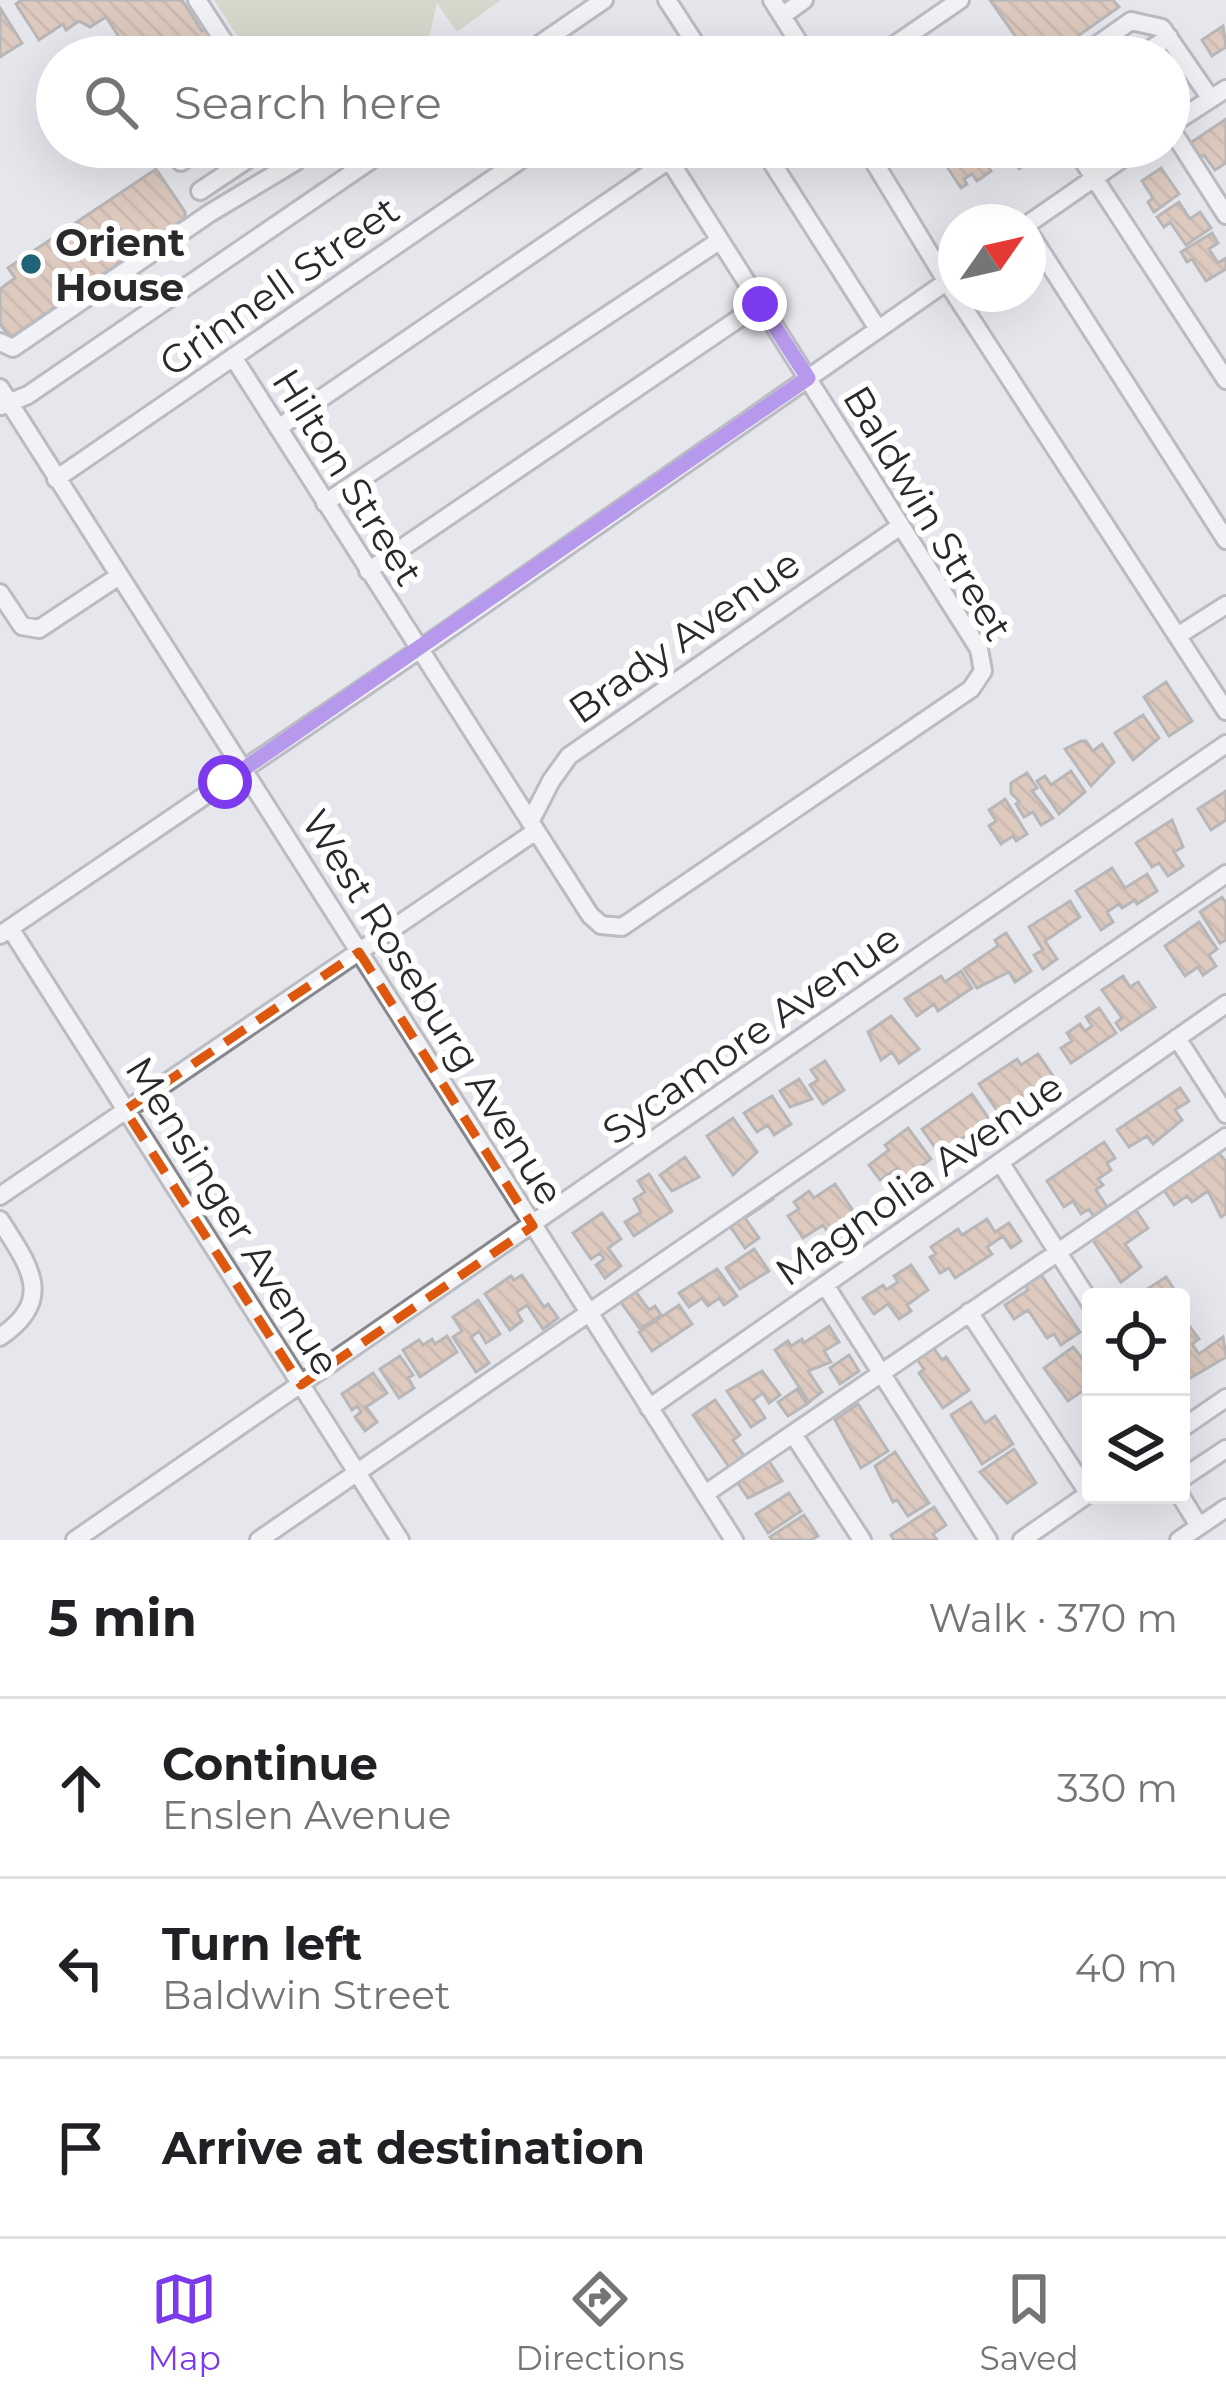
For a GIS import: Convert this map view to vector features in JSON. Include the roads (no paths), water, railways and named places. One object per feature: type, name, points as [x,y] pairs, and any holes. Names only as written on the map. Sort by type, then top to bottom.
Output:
[{"type":"street","points":[[197,0],[220,36]]},
{"type":"street","points":[[551,36],[604,0]]},
{"type":"street","points":[[668,0],[691,36]]},
{"type":"street","points":[[795,36],[777,8],[804,0]]},
{"type":"street","points":[[908,36],[960,0]]},
{"type":"street","points":[[1110,36],[1131,21],[1162,28],[1167,36]]},
{"type":"street","points":[[1190,67],[1218,94],[1190,112]]},
{"type":"street","points":[[1190,159],[1226,215]]},
{"type":"street","points":[[200,190],[234,168]]},
{"type":"street","points":[[0,342],[13,348],[285,168]]},
{"type":"street","points":[[3,399],[28,395],[359,168]]},
{"type":"street","name":"Grinnell Street","points":[[56,479],[508,168]]},
{"type":"street","points":[[278,428],[644,168]]},
{"type":"street","name":"Baldwin Street","points":[[608,928],[630,923],[706,871],[971,689],[983,671],[979,649],[674,168]]},
{"type":"street","points":[[775,168],[878,329]]},
{"type":"street","points":[[879,168],[938,258]]},
{"type":"street","points":[[1087,168],[1226,380]]},
{"type":"street","points":[[1046,215],[1109,168]]},
{"type":"street","points":[[326,503],[719,242]]},
{"type":"street","points":[[1046,256],[1226,540]]},
{"type":"street","points":[[5,931],[938,288]]},
{"type":"street","points":[[368,571],[760,304]]},
{"type":"street","points":[[973,312],[1226,711]]},
{"type":"street","name":"Hilton Street","points":[[233,357],[590,915],[608,928]]},
{"type":"street","name":"West Roseburg Avenue","points":[[3,399],[734,1540]]},
{"type":"street","name":"Brady Avenue","points":[[0,1196],[359,952],[533,827],[551,781],[569,757],[899,526]]},
{"type":"street","points":[[0,592],[22,626],[39,629],[119,576]]},
{"type":"street","points":[[1179,635],[1226,605]]},
{"type":"street","name":"Sycamore Avenue","points":[[75,1540],[1226,744]]},
{"type":"street","points":[[259,1540],[1226,874]]},
{"type":"street","name":"Mensinger Avenue","points":[[5,931],[125,1109],[400,1540]]},
{"type":"street","name":"Magnolia Avenue","points":[[649,1408],[1226,1004]]},
{"type":"street","points":[[1178,1038],[1226,1114]]},
{"type":"street","points":[[705,1494],[1226,1137]]},
{"type":"street","points":[[1000,1162],[1082,1290]]},
{"type":"street","points":[[0,1220],[31,1273],[34,1293],[22,1319],[0,1337]]},
{"type":"street","points":[[825,1285],[988,1540]]},
{"type":"street","points":[[969,1312],[1082,1481]]},
{"type":"street","points":[[1190,1423],[1226,1398]]},
{"type":"street","points":[[794,1434],[862,1540]]},
{"type":"street","points":[[1190,1473],[1226,1449]]},
{"type":"street","points":[[1022,1540],[1082,1499]]},
{"type":"street","points":[[1186,1504],[1199,1526]]},
{"type":"street","points":[[1179,1540],[1226,1508]]},
{"type":"place","name":"Orient House","points":[[31,264]]}]
